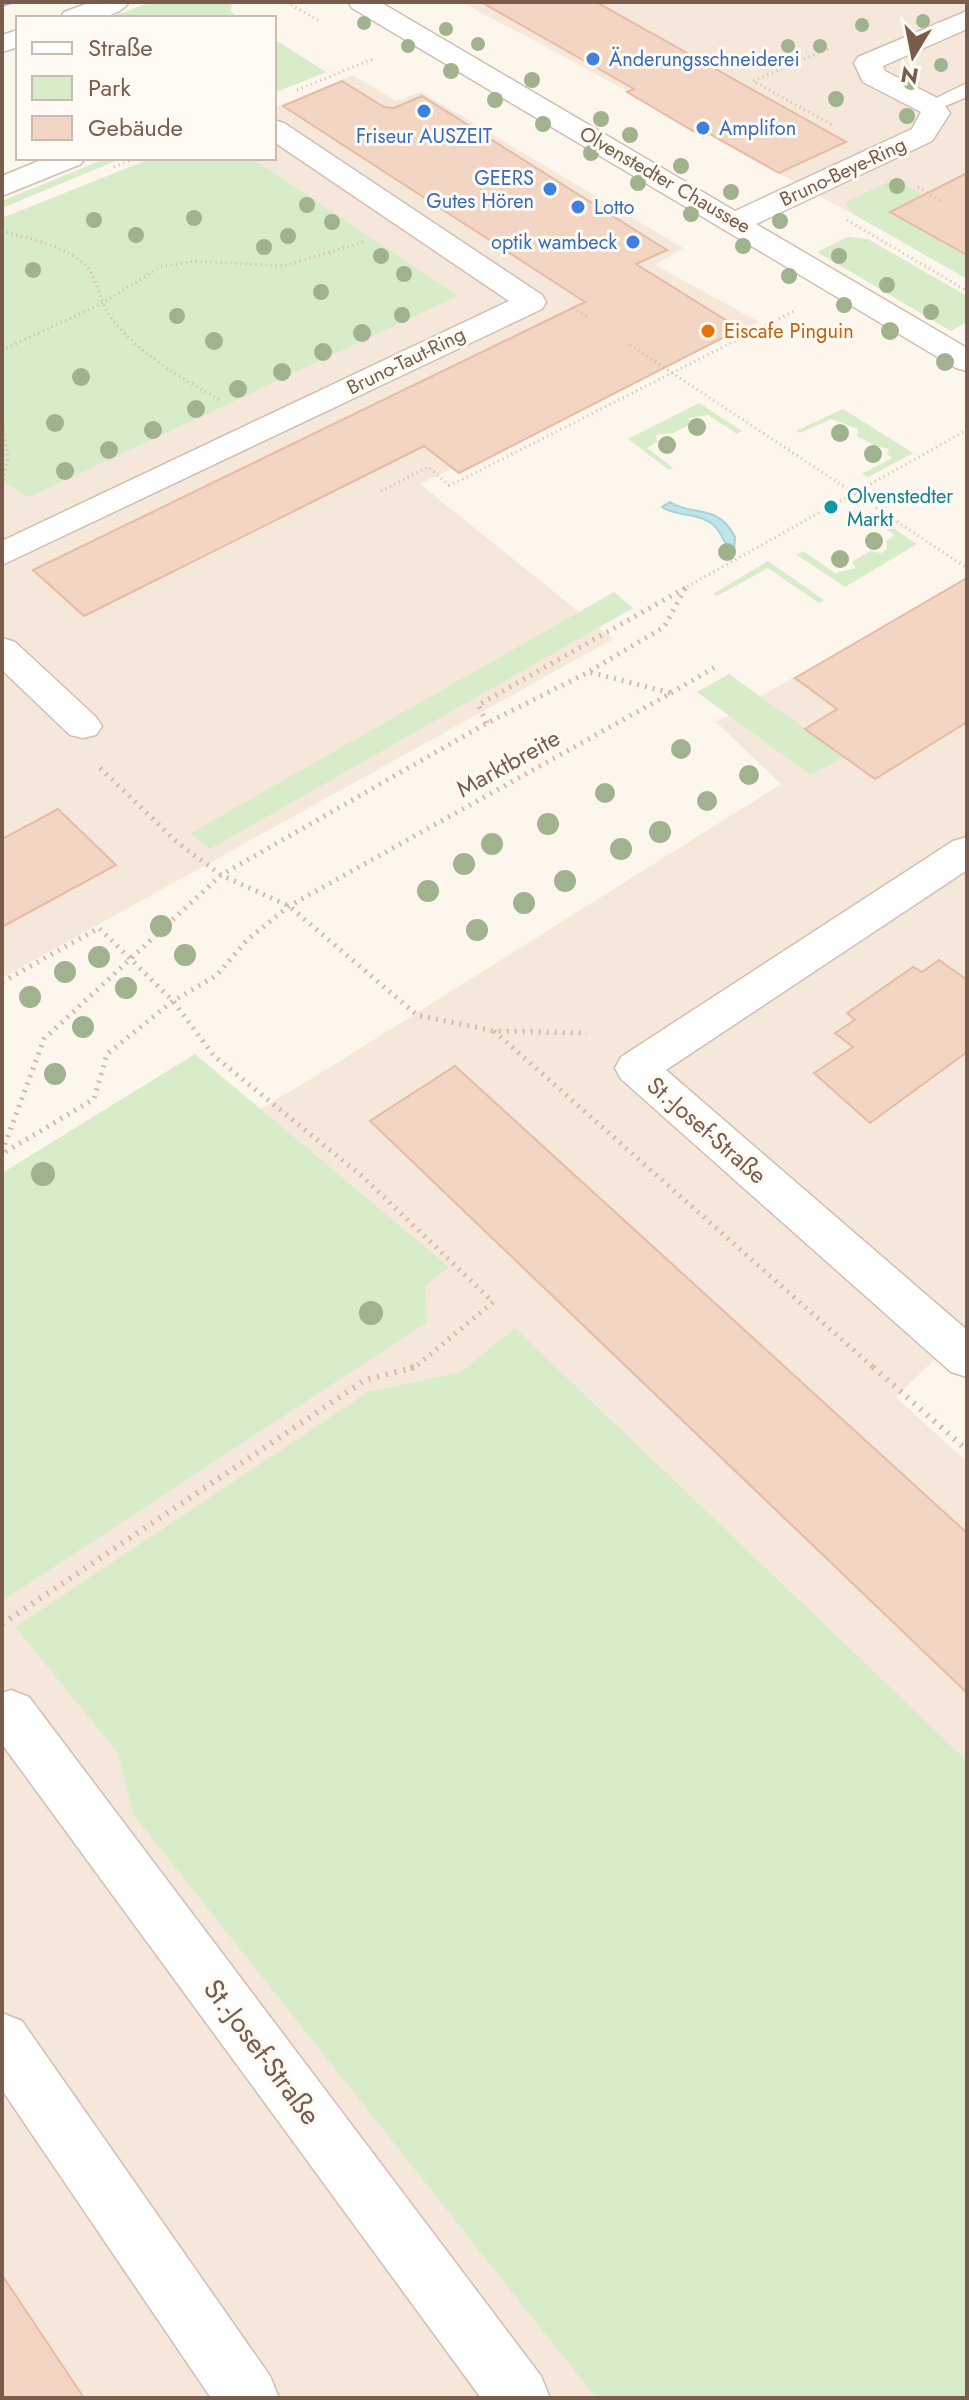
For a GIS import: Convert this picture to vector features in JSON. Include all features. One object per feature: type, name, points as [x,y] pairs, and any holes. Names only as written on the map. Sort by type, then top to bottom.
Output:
[{"type":"street","points":[[78,16],[116,2]]},
{"type":"street","name":"Olvenstedter Chaussee","points":[[361,2],[967,361]]},
{"type":"street","points":[[931,106],[873,76],[868,63],[967,19]]},
{"type":"street","name":"Bruno-Beye-Ring","points":[[736,222],[922,135],[936,113],[931,106]]},
{"type":"street","name":"Bruno-Taut-Ring","points":[[2,554],[531,302],[276,130]]},
{"type":"street","points":[[2,187],[66,160]]},
{"type":"street","points":[[2,650],[87,743]]},
{"type":"street","name":"St.-Josef-Straße","points":[[967,851],[636,1068],[967,1358]]},
{"type":"street","name":"St.-Josef-Straße","points":[[2,1720],[11,1714],[519,2398]]},
{"type":"street","points":[[2,2041],[248,2398]]},
{"type":"lane","points":[[931,106],[967,89]]},
{"type":"path","points":[[286,95],[420,36]]},
{"type":"path","points":[[934,196],[941,201]]},
{"type":"path","points":[[788,198],[821,206],[967,291]]},
{"type":"path","points":[[2,350],[101,304],[145,275],[167,265],[212,261],[283,266],[417,226]]},
{"type":"path","points":[[2,231],[66,252],[83,263],[96,277],[101,304],[169,369],[210,395],[274,424]]},
{"type":"path","points":[[381,491],[428,467],[449,485],[803,306]]},
{"type":"path","points":[[630,345],[967,568]]},
{"type":"path","points":[[2,420],[8,459],[2,487]]},
{"type":"path","points":[[487,723],[478,705],[967,430]]},
{"type":"path","name":"Marktbreite","points":[[2,1153],[44,1039],[221,875],[487,723],[589,672],[664,627],[688,585]]},
{"type":"path","name":"Marktbreite","points":[[2,1153],[94,1099],[107,1054],[173,1001],[217,975],[247,940],[289,906],[717,666]]},
{"type":"path","points":[[589,672],[671,693]]},
{"type":"path","points":[[87,743],[178,843],[221,875],[289,906],[417,1015],[494,1031],[587,1033]]},
{"type":"path","points":[[2,982],[99,928],[173,1001],[214,1056],[363,1177],[493,1302],[415,1367],[365,1380],[2,1624]]},
{"type":"path","points":[[494,1031],[967,1450]]},
{"type":"shaded area","points":[[461,2],[967,2],[967,276],[548,48]]},
{"type":"shaded area","points":[[353,75],[396,101],[421,92],[683,248],[655,265],[759,322],[420,484],[613,639],[2,978],[2,223],[151,160],[276,160],[276,107]]},
{"type":"shaded area","points":[[967,578],[967,1328],[896,1397],[967,1462],[967,2398],[2,2398],[2,1262],[316,1076],[781,784],[716,722]]},
{"type":"green space","points":[[151,2],[233,2],[230,11],[237,16],[113,16]]},
{"type":"green space","points":[[276,40],[326,72],[276,92]]},
{"type":"green space","points":[[102,160],[118,160],[2,208],[2,201]]},
{"type":"green space","points":[[147,160],[255,160],[458,296],[29,497],[2,481],[2,218]]},
{"type":"green space","points":[[888,182],[901,182],[938,203],[934,237],[967,251],[967,279],[855,215],[845,203]]},
{"type":"green space","points":[[847,237],[868,239],[967,296],[967,322],[951,331],[817,252]]},
{"type":"green space","points":[[699,403],[742,431],[737,434],[708,415],[688,418],[691,424],[673,433],[656,435],[657,442],[647,448],[673,468],[669,470],[628,439]]},
{"type":"green space","points":[[843,409],[913,453],[868,477],[862,474],[892,458],[887,454],[889,449],[875,446],[857,436],[858,429],[831,419],[800,433],[796,431]]},
{"type":"green space","points":[[869,512],[917,544],[845,587],[797,555],[803,551],[835,573],[856,568],[852,562],[870,551],[881,553],[887,549],[886,541],[895,535],[866,514]]},
{"type":"green space","points":[[768,561],[824,600],[819,603],[768,568],[717,596],[713,594]]},
{"type":"green space","points":[[614,592],[633,608],[210,849],[191,833]]},
{"type":"green space","points":[[729,674],[845,757],[810,775],[697,692]]},
{"type":"green space","points":[[195,1054],[449,1267],[425,1286],[427,1322],[2,1601],[2,1173]]},
{"type":"green space","points":[[515,1328],[967,1761],[967,2398],[596,2398],[133,1814],[118,1753],[15,1627],[368,1392],[461,1372]]},
{"type":"water","points":[[670,502],[720,519],[735,537],[734,554],[711,523],[662,507]]},
{"type":"building","points":[[481,2],[596,2],[846,142],[779,173],[710,134],[703,137],[627,92],[634,89]]},
{"type":"building","points":[[342,81],[384,107],[394,108],[422,96],[667,250],[636,264],[740,329],[459,473],[424,446],[84,616],[33,570],[585,302],[283,106]]},
{"type":"building","points":[[967,173],[967,255],[890,212]]},
{"type":"building","points":[[967,578],[967,722],[875,779],[805,729],[837,709],[795,678]]},
{"type":"building","points":[[58,809],[116,865],[2,927],[2,839]]},
{"type":"building","points":[[939,960],[967,980],[967,1052],[870,1123],[814,1073],[853,1047],[835,1033],[855,1020],[847,1013],[913,967],[922,972]]},
{"type":"building","points":[[455,1066],[967,1533],[967,1693],[370,1121]]},
{"type":"building","points":[[2,2275],[84,2398],[2,2398]]},
{"type":"tram line","points":[[2,6],[14,2]]},
{"type":"place","name":"Änderungsschneiderei","points":[[593,59]]},
{"type":"place","name":"Friseur AUSZEIT","points":[[424,111]]},
{"type":"place","name":"Amplifon","points":[[703,128]]},
{"type":"place","name":"GEERS Gutes Hören","points":[[550,189]]},
{"type":"place","name":"Lotto","points":[[578,207]]},
{"type":"place","name":"optik wambeck","points":[[633,242]]},
{"type":"place","name":"Eiscafe Pinguin","points":[[708,331]]},
{"type":"place","name":"Olvenstedter Markt","points":[[831,507]]}]
